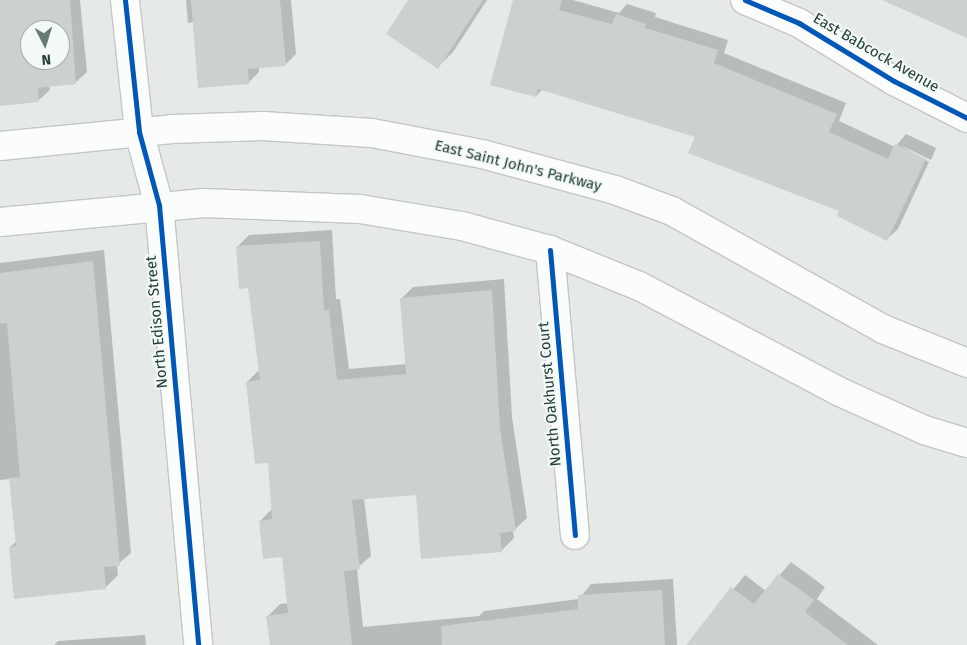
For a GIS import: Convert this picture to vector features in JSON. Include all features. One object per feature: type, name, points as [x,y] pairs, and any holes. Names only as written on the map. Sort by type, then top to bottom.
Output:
[{"type":"main road","name":"North Edison Street","points":[[125,0],[139,132],[159,205],[198,645]]},
{"type":"main road","name":"East Babcock Avenue","points":[[745,0],[799,23],[894,81],[967,118]]},
{"type":"main road","name":"East Saint John's Parkway","points":[[0,146],[139,132],[263,126],[372,133],[482,154],[616,190],[672,211],[883,329],[967,363]]},
{"type":"main road","points":[[0,222],[159,205],[280,204],[360,209],[462,226],[550,250],[639,286],[840,392],[924,430],[967,444]]},
{"type":"main road","name":"North Oakhurst Court","points":[[550,250],[575,535]]},
{"type":"building","points":[[0,0],[70,0],[76,84],[38,88],[39,102],[0,106]]},
{"type":"building","points":[[191,0],[280,0],[286,66],[248,69],[249,84],[198,88]]},
{"type":"building","points":[[408,0],[483,0],[438,69],[386,34]]},
{"type":"building","points":[[513,0],[562,0],[559,10],[612,24],[616,14],[646,24],[645,28],[718,50],[714,63],[837,114],[829,132],[888,159],[895,144],[926,159],[887,241],[837,216],[839,211],[688,153],[695,137],[538,89],[536,97],[490,85]]},
{"type":"building","points":[[882,0],[967,0],[967,38]]},
{"type":"building","points":[[320,241],[324,310],[329,310],[337,380],[406,374],[400,298],[492,290],[500,429],[516,531],[500,533],[502,552],[421,559],[416,495],[352,500],[360,569],[344,571],[352,645],[270,645],[266,616],[288,613],[282,557],[263,559],[259,521],[272,519],[268,463],[255,464],[246,382],[260,380],[248,288],[239,289],[236,246]]},
{"type":"building","points":[[93,261],[120,566],[104,567],[106,589],[14,599],[9,547],[16,546],[9,478],[20,477],[7,323],[0,324],[0,273]]},
{"type":"building","points":[[778,574],[814,600],[805,612],[848,645],[686,645],[731,587],[754,604]]},
{"type":"building","points":[[662,590],[665,645],[442,645],[441,626],[578,609],[578,595]]},
{"type":"cycle path","points":[[125,0],[139,132],[159,205],[198,645]]},
{"type":"cycle path","points":[[745,0],[799,23],[894,81],[967,118]]},
{"type":"cycle path","points":[[550,250],[575,535]]}]
